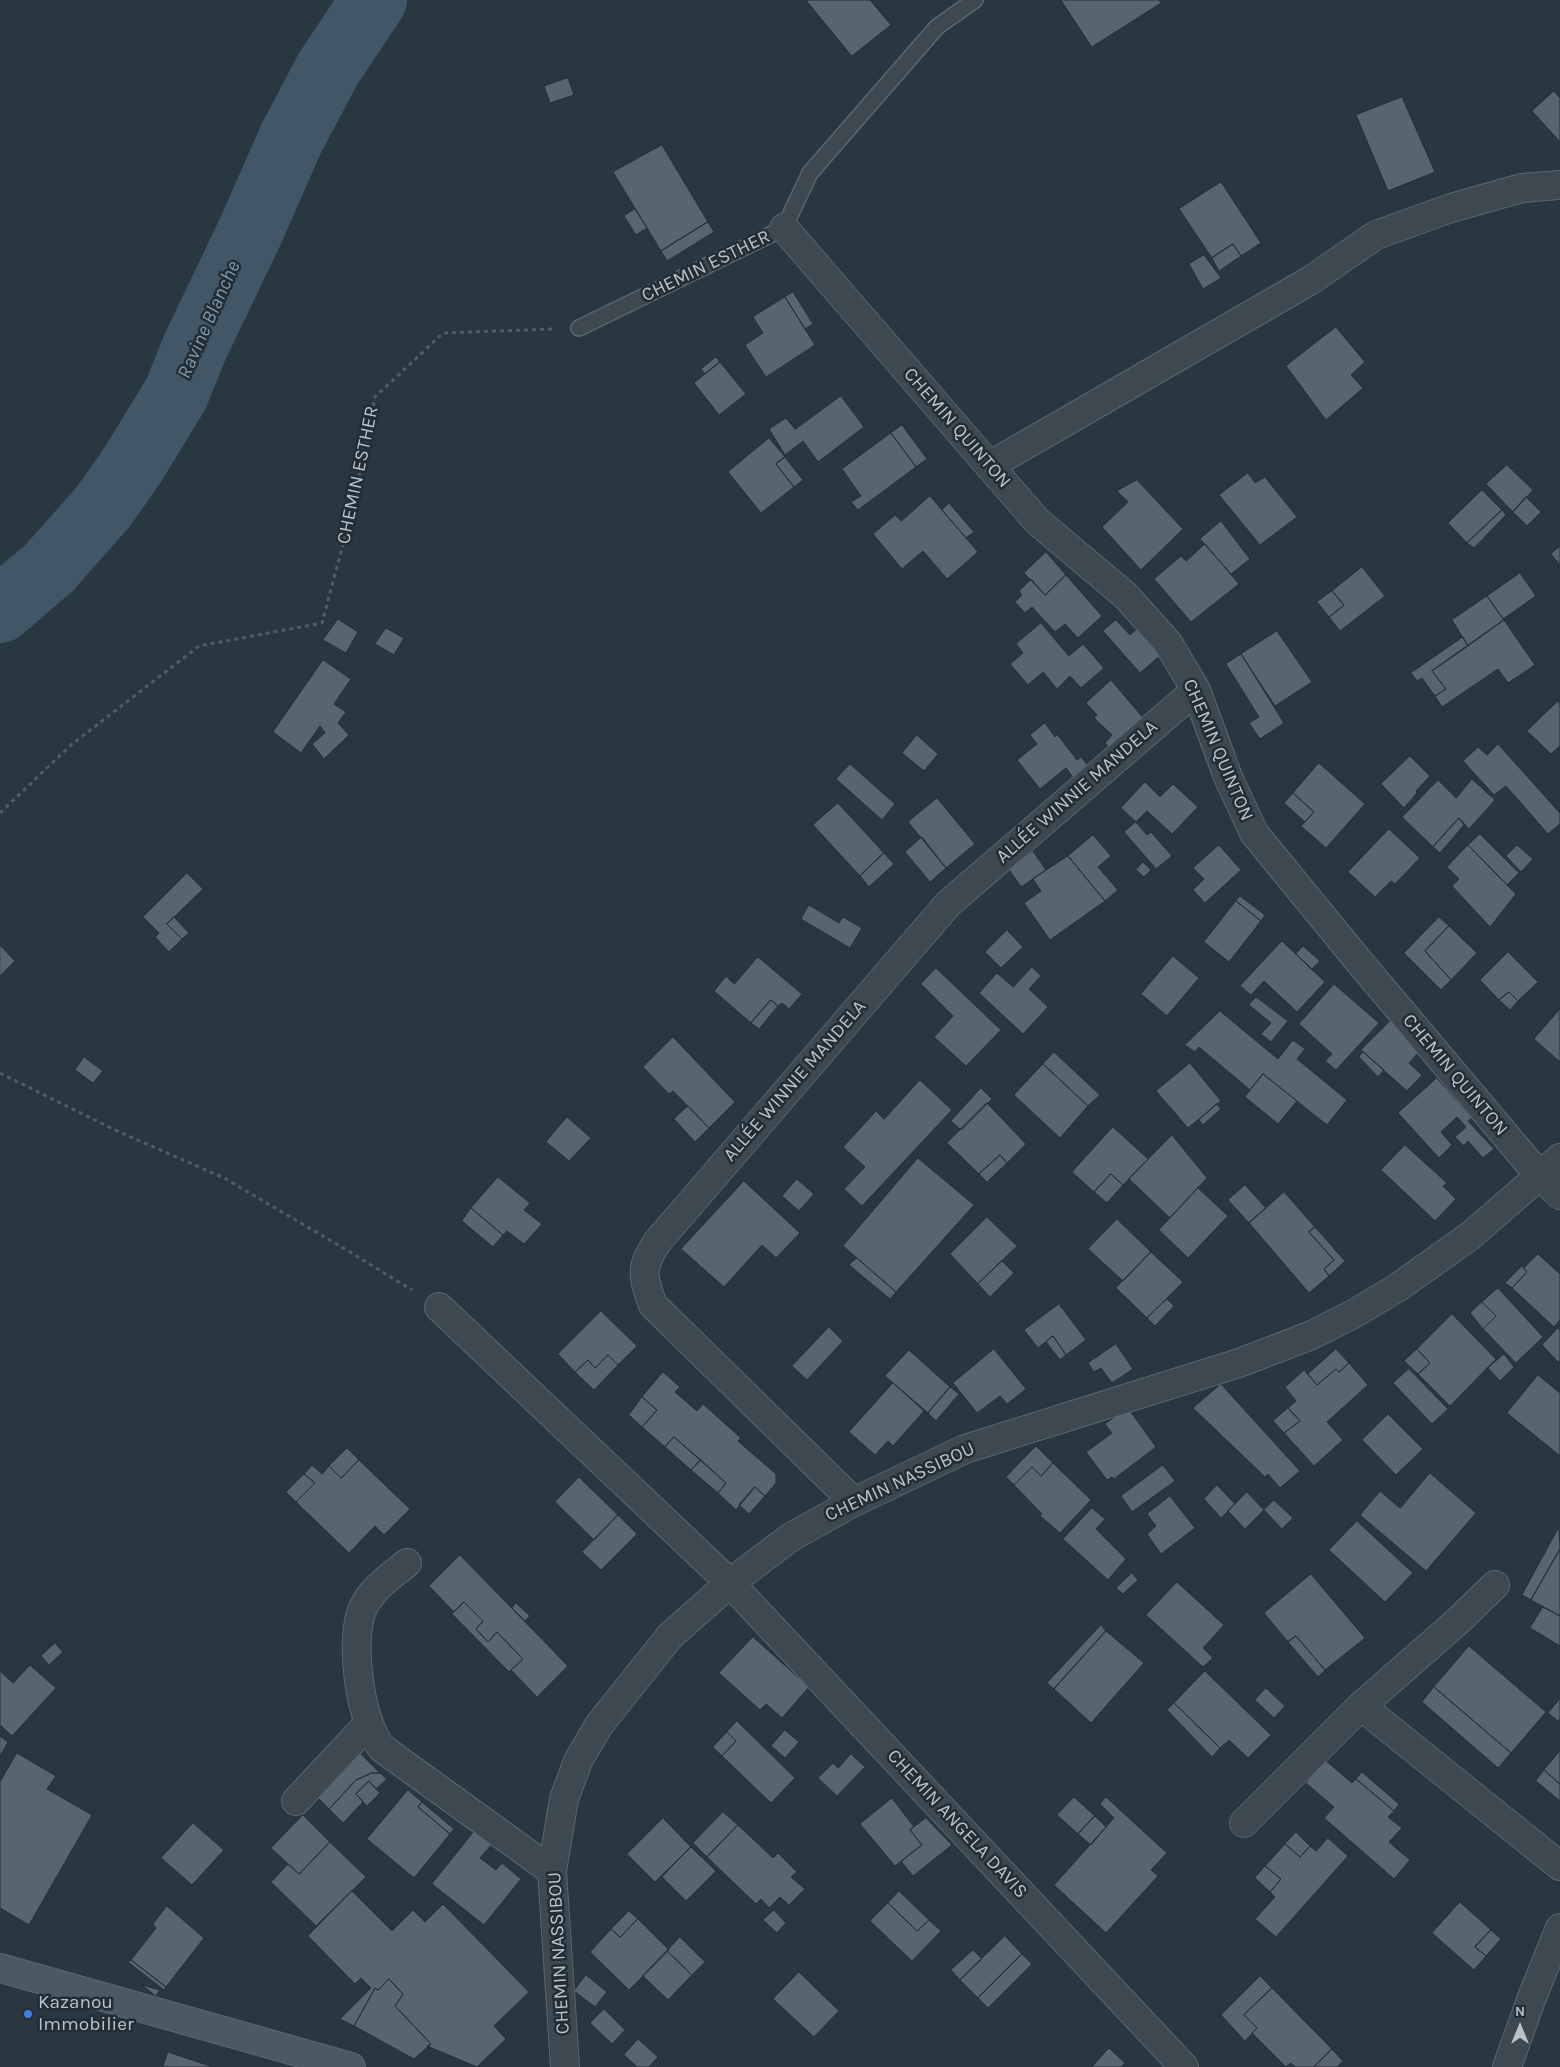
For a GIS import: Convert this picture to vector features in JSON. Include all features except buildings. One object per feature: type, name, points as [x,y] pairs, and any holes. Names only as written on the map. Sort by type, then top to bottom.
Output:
[{"type":"main road","points":[[0,1968],[304,2061],[351,2067]]},
{"type":"street","points":[[989,466],[1311,280],[1376,235],[1451,208],[1522,188],[1560,185]]},
{"type":"street","name":"CHEMIN QUINTON","points":[[784,228],[1037,521],[1126,596],[1168,643],[1196,690],[1228,777],[1254,832],[1364,967],[1550,1166],[1560,1195]]},
{"type":"street","name":"ALLÉE WINNIE MANDELA","points":[[854,1502],[652,1305],[643,1278],[647,1258],[658,1241],[948,904],[1196,690]]},
{"type":"street","name":"CHEMIN NASSIBOU","points":[[566,2067],[552,1871],[564,1799],[578,1761],[599,1725],[670,1636],[730,1583],[791,1537],[854,1502],[965,1449],[1238,1363],[1312,1335],[1357,1312],[1398,1288],[1470,1236],[1550,1166]]},
{"type":"street","name":"CHEMIN ANGELA DAVIS","points":[[439,1307],[730,1583],[1184,2067]]},
{"type":"street","points":[[407,1563],[374,1590],[363,1608],[358,1627],[357,1650],[360,1682],[368,1724],[377,1743],[383,1750],[552,1871]]},
{"type":"street","points":[[1244,1823],[1361,1706],[1458,1621],[1495,1585]]},
{"type":"street","points":[[1361,1706],[1560,1866]]},
{"type":"street","points":[[296,1801],[368,1724]]},
{"type":"street","points":[[1507,2067],[1532,1997],[1560,1928]]},
{"type":"lane","name":"CHEMIN ESTHER","points":[[579,328],[784,228],[810,173],[937,27],[975,0]]},
{"type":"path","name":"CHEMIN ESTHER","points":[[0,813],[70,745],[199,646],[322,623],[353,507],[375,397],[443,333],[579,328]]},
{"type":"path","points":[[0,1073],[114,1130],[224,1178],[439,1307]]},
{"type":"waterway","name":"Ravine Blanche","points":[[0,610],[49,568],[103,507],[132,466],[176,394],[195,347],[251,230],[291,139],[328,69],[374,0]]},
{"type":"place","name":"Kazanou Immobilier","points":[[28,2014]]}]
